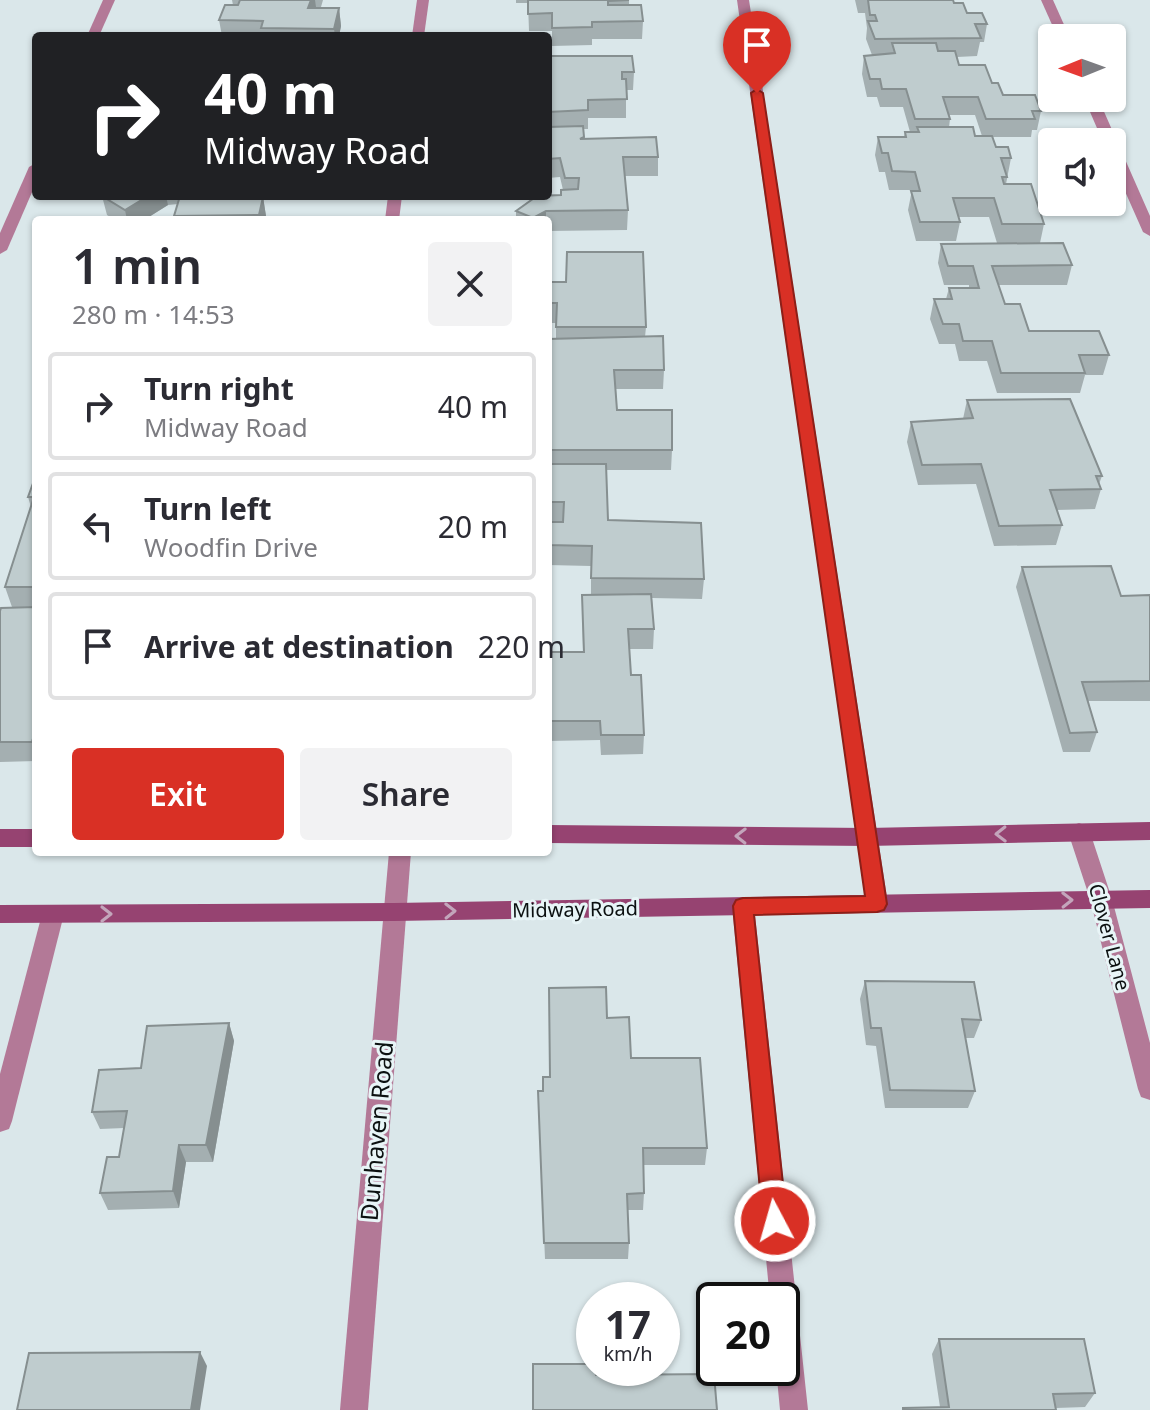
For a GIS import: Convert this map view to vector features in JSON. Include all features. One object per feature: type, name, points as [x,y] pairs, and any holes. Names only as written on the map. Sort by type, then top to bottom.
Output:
[{"type":"main road","points":[[552,834],[868,837],[1150,831]]},
{"type":"main road","points":[[0,838],[32,838]]},
{"type":"main road","name":"Midway Road","points":[[0,914],[394,912],[1150,899]]},
{"type":"street","points":[[95,32],[109,0]]},
{"type":"street","points":[[419,32],[423,0]]},
{"type":"street","points":[[743,0],[877,904]]},
{"type":"street","points":[[1047,0],[1058,24]]},
{"type":"street","points":[[0,250],[32,176]]},
{"type":"street","points":[[1126,178],[1150,232]]},
{"type":"street","name":"Clover Lane","points":[[1079,832],[1101,899],[1150,1089]]},
{"type":"street","name":"Dunhaven Road","points":[[354,1410],[400,856]]},
{"type":"street","points":[[743,906],[794,1410]]},
{"type":"street","points":[[0,1121],[53,914]]},
{"type":"building","points":[[240,0],[311,0],[308,8],[339,8],[334,29],[261,28],[263,21],[219,20],[225,5],[238,5]]},
{"type":"building","points":[[528,0],[629,0],[608,1],[608,5],[641,5],[643,21],[592,22],[592,27],[552,28],[552,13],[528,14]]},
{"type":"building","points":[[868,0],[953,0],[954,3],[963,3],[967,13],[982,13],[987,24],[975,24],[981,38],[875,39],[868,21],[877,21],[875,15],[870,15]]},
{"type":"building","points":[[892,43],[936,43],[938,51],[955,51],[959,65],[985,65],[992,83],[998,83],[1003,95],[1035,95],[1038,111],[1032,111],[1035,119],[986,119],[978,97],[943,97],[950,119],[915,119],[906,89],[882,89],[880,79],[870,79],[864,56],[895,53]]},
{"type":"building","points":[[552,56],[632,56],[634,72],[622,72],[622,79],[626,79],[627,99],[588,100],[588,110],[552,112]]},
{"type":"building","points":[[583,126],[584,137],[580,139],[656,137],[658,157],[623,157],[628,210],[546,211],[537,216],[516,211],[531,200],[552,200],[552,195],[561,195],[561,190],[578,189],[579,178],[565,178],[560,158],[552,159],[552,127]]},
{"type":"building","points":[[917,127],[973,127],[975,136],[992,136],[996,147],[1008,147],[1011,158],[1001,158],[1007,177],[1002,177],[1004,184],[1031,184],[1038,216],[1041,216],[1044,224],[1002,224],[994,198],[953,198],[960,222],[920,222],[911,191],[920,191],[915,172],[892,171],[888,153],[882,153],[878,137],[906,137],[905,132],[919,132]]},
{"type":"building","points":[[109,200],[141,200],[125,210]]},
{"type":"building","points":[[179,200],[262,200],[259,215],[174,216]]},
{"type":"building","points":[[1063,243],[1072,265],[992,266],[1005,304],[1020,304],[1029,331],[1099,331],[1109,355],[1079,355],[1085,373],[1001,373],[992,341],[963,341],[959,324],[943,324],[934,299],[952,299],[949,288],[979,288],[973,266],[948,266],[941,244]]},
{"type":"building","points":[[567,252],[643,252],[646,327],[556,327],[557,303],[552,303],[552,282],[566,282]]},
{"type":"building","points":[[663,336],[664,370],[614,370],[617,410],[672,410],[672,450],[552,450],[552,339]]},
{"type":"building","points":[[1070,399],[1102,476],[1096,476],[1101,489],[1050,490],[1062,525],[999,526],[981,464],[922,465],[911,422],[973,418],[967,400]]},
{"type":"building","points":[[552,464],[606,464],[608,520],[701,523],[704,579],[591,578],[592,546],[552,545],[552,522],[563,522],[564,502],[552,502]]},
{"type":"building","points":[[32,503],[32,587],[5,587]]},
{"type":"building","points":[[1111,566],[1121,596],[1150,595],[1150,681],[1082,682],[1097,732],[1070,733],[1022,567]]},
{"type":"building","points":[[651,594],[654,629],[628,629],[631,675],[641,675],[644,735],[601,735],[600,721],[552,721],[552,652],[584,652],[582,595]]},
{"type":"building","points":[[32,607],[32,742],[0,742],[1,608]]},
{"type":"building","points":[[865,981],[974,982],[981,1020],[962,1019],[975,1091],[890,1090],[881,1028],[871,1028]]},
{"type":"building","points":[[606,987],[607,1018],[629,1017],[631,1058],[700,1058],[707,1148],[643,1148],[644,1193],[627,1194],[629,1243],[544,1243],[538,1091],[543,1091],[543,1077],[550,1077],[549,988]]},
{"type":"building","points":[[229,1023],[206,1145],[179,1145],[173,1191],[100,1193],[107,1157],[119,1157],[127,1111],[92,1112],[99,1070],[141,1068],[147,1026]]},
{"type":"building","points":[[939,1339],[1084,1339],[1095,1393],[1053,1394],[1056,1410],[903,1410],[949,1407]]},
{"type":"building","points":[[200,1352],[191,1410],[17,1410],[29,1353]]},
{"type":"building","points":[[533,1364],[576,1364],[576,1386],[680,1386],[680,1374],[696,1374],[696,1386],[715,1386],[717,1410],[533,1410]]},
{"type":"route","points":[[757,93],[877,904],[743,906],[775,1221]]}]
